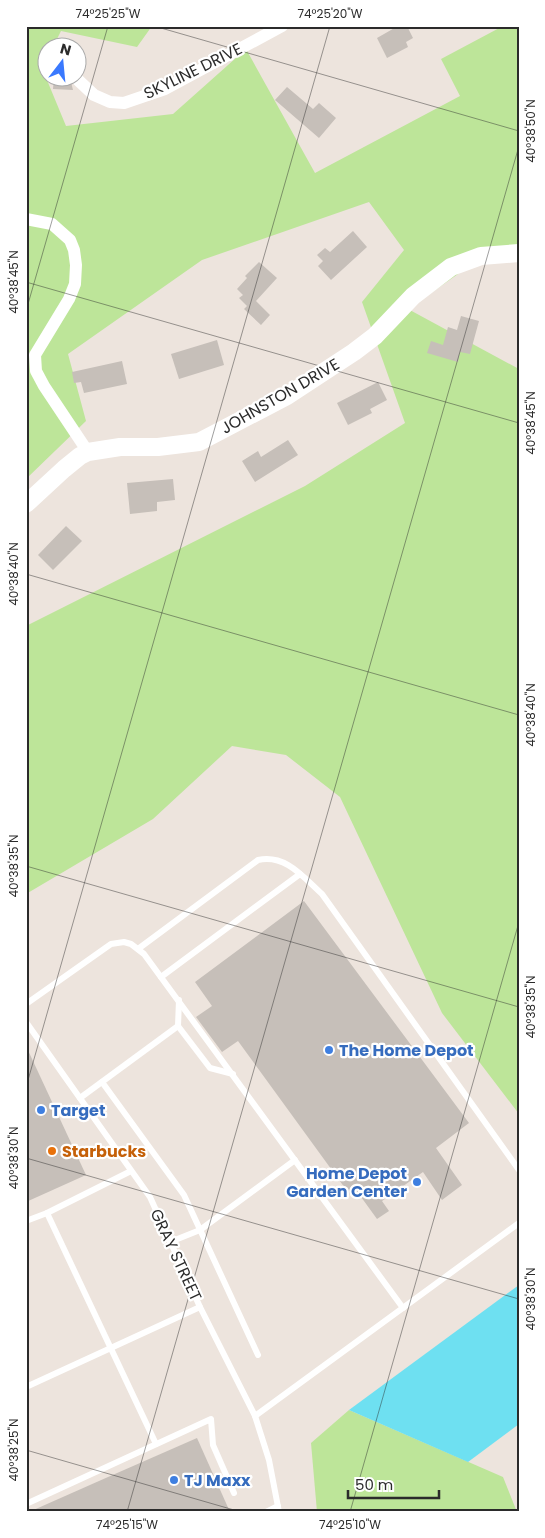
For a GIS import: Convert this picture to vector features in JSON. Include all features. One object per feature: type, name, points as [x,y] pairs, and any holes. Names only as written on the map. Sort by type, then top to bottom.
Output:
[{"type":"street","name":"SKYLINE DRIVE","points":[[87,88],[94,95],[110,102],[124,103],[164,88],[282,26]]},
{"type":"street","points":[[26,219],[52,224],[70,240],[74,250],[76,264],[75,284],[69,299],[35,355],[36,371],[88,452]]},
{"type":"street","name":"JOHNSTON DRIVE","points":[[26,504],[64,469],[88,452],[120,447],[158,447],[199,442],[287,396],[354,352],[375,336],[413,296],[451,267],[481,256],[519,253]]},
{"type":"lane","points":[[138,949],[258,860],[268,857],[289,864],[322,894],[519,1170]]},
{"type":"lane","points":[[161,977],[300,874]]},
{"type":"lane","points":[[26,1004],[111,944],[124,942],[138,949],[233,1074],[403,1308]]},
{"type":"lane","points":[[178,1000],[178,1026],[210,1068],[233,1074]]},
{"type":"lane","name":"GRAY STREET","points":[[26,1022],[150,1197],[200,1307],[255,1416],[269,1460],[279,1509]]},
{"type":"lane","points":[[80,1098],[178,1026]]},
{"type":"lane","points":[[102,1082],[184,1195],[258,1355]]},
{"type":"lane","points":[[170,1242],[200,1230],[295,1160]]},
{"type":"lane","points":[[26,1220],[47,1213],[131,1171]]},
{"type":"lane","points":[[47,1213],[156,1444]]},
{"type":"lane","points":[[255,1416],[519,1223]]},
{"type":"lane","points":[[26,1387],[200,1307]]},
{"type":"lane","points":[[26,1504],[211,1419],[213,1445],[234,1493]]},
{"type":"lane","points":[[266,1512],[279,1509]]},
{"type":"green space","points":[[26,26],[152,26],[137,47],[61,31],[58,38],[38,38],[38,88],[50,88],[66,126],[173,114],[246,49],[315,173],[460,96],[441,59],[503,26],[519,26],[519,257],[471,265],[408,309],[519,369],[519,1114],[442,1013],[340,797],[286,755],[232,746],[153,819],[26,894],[26,624],[28,625],[305,486],[405,423],[362,302],[404,250],[369,202],[202,260],[68,354],[86,421],[26,479]]},
{"type":"green space","points":[[349,1410],[503,1477],[517,1512],[317,1512],[311,1443]]},
{"type":"water","points":[[519,1285],[519,1424],[468,1462],[349,1410]]},
{"type":"building","points":[[398,26],[407,26],[413,38],[406,42],[408,47],[387,58],[377,38]]},
{"type":"building","points":[[287,87],[313,109],[319,103],[336,118],[319,138],[275,100]]},
{"type":"building","points":[[72,88],[73,90],[53,89]]},
{"type":"building","points":[[353,231],[367,247],[331,280],[318,266],[323,261],[317,255],[325,248],[330,252]]},
{"type":"building","points":[[259,262],[277,278],[256,301],[270,315],[261,325],[244,309],[247,306],[239,298],[243,295],[237,289],[247,278],[245,276]]},
{"type":"building","points":[[461,316],[479,321],[470,354],[460,352],[458,362],[427,353],[431,341],[443,345],[448,327],[457,330]]},
{"type":"building","points":[[217,340],[224,365],[179,379],[171,354]]},
{"type":"building","points":[[122,361],[127,384],[84,393],[81,382],[74,383],[72,372]]},
{"type":"building","points":[[378,382],[387,400],[370,409],[372,413],[348,425],[337,403]]},
{"type":"building","points":[[288,440],[298,455],[255,482],[242,461],[258,451],[261,457]]},
{"type":"building","points":[[173,479],[175,500],[157,502],[157,511],[130,514],[127,483]]},
{"type":"building","points":[[66,526],[82,541],[53,570],[38,555]]},
{"type":"building","name":"The Home Depot","points":[[304,901],[469,1123],[436,1148],[462,1185],[442,1200],[423,1172],[382,1201],[389,1211],[377,1219],[356,1190],[350,1195],[238,1041],[222,1052],[196,1017],[212,1006],[195,982]]},
{"type":"building","name":"Target","points":[[26,1046],[86,1175],[26,1202]]},
{"type":"building","points":[[197,1438],[230,1512],[29,1512],[108,1477]]},
{"type":"place","name":"The Home Depot","points":[[329,1050]]},
{"type":"place","name":"Target","points":[[41,1110]]},
{"type":"place","name":"Starbucks","points":[[52,1151]]},
{"type":"place","name":"Home Depot Garden Center","points":[[417,1182]]},
{"type":"place","name":"TJ Maxx","points":[[174,1480]]}]
